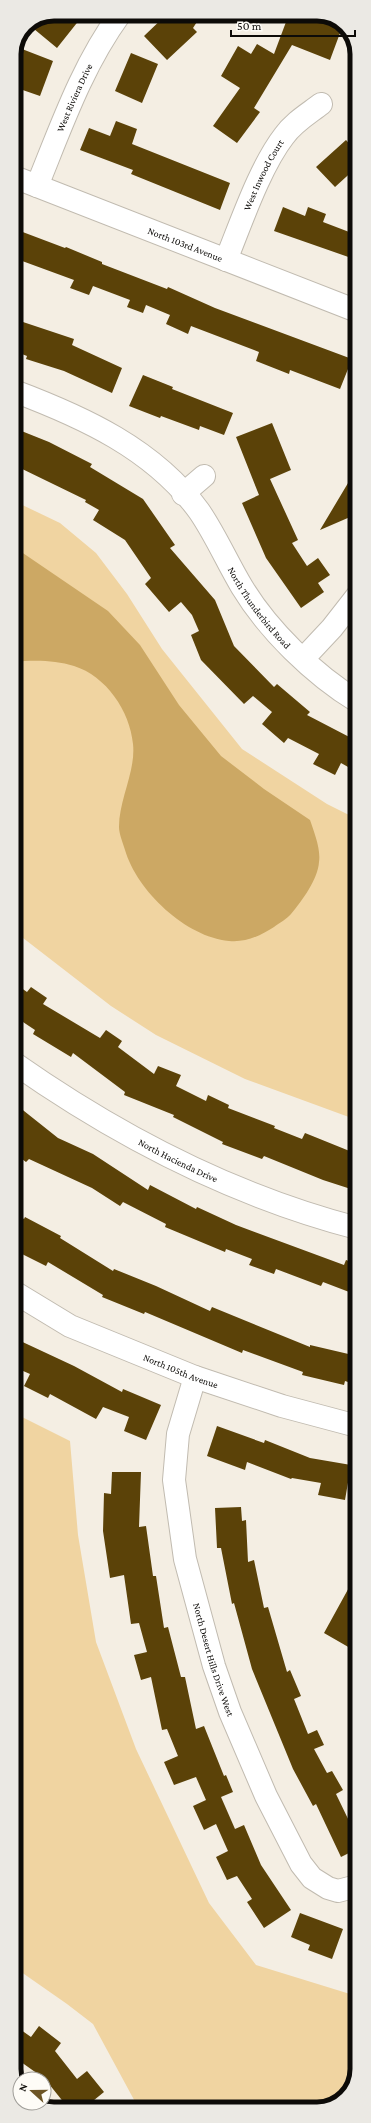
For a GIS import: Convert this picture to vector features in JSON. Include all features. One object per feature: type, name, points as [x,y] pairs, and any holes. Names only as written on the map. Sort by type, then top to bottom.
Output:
[{"type":"street","name":"West Riviera Drive","points":[[36,186],[80,80],[115,21]]},
{"type":"street","name":"West Inwood Court","points":[[226,260],[268,162],[284,136],[297,121],[321,104]]},
{"type":"street","name":"North 103rd Avenue","points":[[21,180],[350,308]]},
{"type":"street","name":"North Thunderbird Road","points":[[21,393],[67,411],[113,435],[168,476],[199,511],[243,588],[263,618],[303,659],[350,696]]},
{"type":"street","points":[[184,494],[204,476]]},
{"type":"street","points":[[303,659],[332,628],[350,605]]},
{"type":"street","name":"North Hacienda Drive","points":[[21,1068],[77,1105],[134,1138],[191,1167],[258,1196],[350,1226]]},
{"type":"street","name":"North 105th Avenue","points":[[21,1296],[70,1326],[196,1377],[282,1406],[350,1424]]},
{"type":"street","name":"North Desert Hills Drive West","points":[[196,1377],[178,1434],[174,1480],[185,1559],[214,1666],[230,1712],[266,1796],[302,1864],[312,1878],[328,1888],[338,1891],[350,1888]]},
{"type":"shaded area","points":[[21,504],[60,523],[96,553],[127,594],[162,649],[242,749],[327,804],[350,816],[350,1117],[245,1079],[156,1035],[111,1006],[21,936]]},
{"type":"shaded area","points":[[21,552],[108,611],[140,645],[179,705],[221,756],[264,789],[310,820],[319,852],[318,869],[313,882],[291,914],[274,927],[253,938],[241,941],[229,941],[213,938],[196,931],[165,909],[140,881],[131,866],[120,836],[120,817],[130,775],[133,754],[131,732],[121,707],[106,686],[86,671],[67,664],[36,661],[21,662]]},
{"type":"shaded area","points":[[21,1416],[70,1441],[78,1535],[96,1642],[136,1749],[209,1903],[256,1965],[350,1994],[350,2069],[348,2080],[342,2091],[332,2099],[321,2102],[135,2102],[93,2024],[21,1972]]},
{"type":"building","points":[[78,21],[57,48],[34,29],[47,22]]},
{"type":"building","points":[[160,21],[198,21],[193,28],[197,32],[167,60],[144,36]]},
{"type":"building","points":[[286,21],[319,21],[330,24],[341,31],[330,60],[292,45],[254,108],[260,112],[237,143],[213,126],[240,88],[221,76],[238,46],[251,54],[257,44],[274,54]]},
{"type":"building","points":[[22,50],[53,61],[40,96],[21,89]]},
{"type":"building","points":[[131,53],[158,64],[142,103],[115,91]]},
{"type":"building","points":[[116,121],[137,129],[132,144],[230,183],[220,210],[131,174],[133,170],[80,150],[89,128],[110,136]]},
{"type":"building","points":[[346,140],[350,144],[350,173],[335,187],[316,167]]},
{"type":"building","points":[[283,207],[305,216],[308,207],[326,214],[323,222],[350,232],[350,258],[274,231]]},
{"type":"building","points":[[21,231],[65,248],[66,247],[102,262],[102,264],[167,289],[168,287],[215,308],[350,358],[350,364],[340,389],[290,370],[289,374],[256,361],[259,352],[191,326],[188,334],[166,324],[170,315],[146,305],[143,313],[127,307],[130,300],[93,286],[89,295],[70,288],[74,280],[21,261]]},
{"type":"building","points":[[21,321],[74,339],[72,345],[122,368],[112,393],[64,371],[26,359],[27,356],[21,354]]},
{"type":"building","points":[[143,375],[173,387],[172,389],[233,413],[224,435],[200,426],[199,430],[161,416],[160,418],[129,406]]},
{"type":"building","points":[[272,423],[291,470],[270,479],[298,540],[292,543],[307,566],[318,558],[330,575],[318,583],[324,592],[301,608],[266,558],[242,503],[259,495],[236,437]]},
{"type":"building","points":[[21,431],[49,442],[92,464],[90,467],[143,499],[175,545],[170,548],[215,600],[234,646],[274,687],[277,684],[310,712],[307,715],[350,737],[350,768],[341,763],[335,775],[313,764],[319,754],[288,738],[284,743],[262,724],[272,712],[253,696],[244,704],[201,660],[191,635],[199,631],[192,615],[181,602],[169,612],[145,584],[151,578],[125,540],[93,520],[99,510],[85,502],[86,500],[21,468]]},
{"type":"building","points":[[350,480],[350,517],[320,530]]},
{"type":"building","points":[[31,987],[47,998],[43,1004],[100,1038],[106,1030],[122,1041],[118,1047],[154,1074],[158,1066],[181,1075],[176,1086],[206,1101],[208,1095],[229,1105],[228,1108],[275,1126],[274,1128],[302,1139],[305,1133],[350,1151],[350,1189],[323,1180],[264,1156],[262,1159],[222,1144],[223,1142],[173,1117],[174,1115],[124,1095],[125,1092],[73,1053],[71,1057],[33,1034],[35,1030],[21,1021],[21,988],[27,992]]},
{"type":"building","points":[[21,1109],[58,1138],[93,1154],[148,1190],[150,1185],[196,1209],[197,1207],[236,1225],[344,1265],[346,1260],[350,1261],[350,1292],[323,1282],[321,1286],[276,1269],[274,1274],[249,1265],[252,1259],[226,1249],[225,1252],[165,1227],[166,1224],[123,1202],[120,1206],[92,1188],[29,1159],[26,1162],[21,1158]]},
{"type":"building","points":[[21,1217],[24,1219],[25,1217],[61,1236],[60,1238],[113,1271],[114,1269],[156,1286],[210,1311],[212,1307],[310,1347],[310,1345],[350,1354],[350,1383],[345,1381],[344,1385],[302,1375],[303,1372],[243,1350],[242,1353],[145,1312],[144,1314],[102,1297],[103,1295],[48,1262],[46,1266],[21,1254]]},
{"type":"building","points":[[21,1341],[74,1366],[122,1392],[123,1389],[161,1405],[146,1440],[124,1431],[129,1417],[103,1407],[96,1419],[50,1394],[48,1398],[24,1386],[30,1374],[21,1370]]},
{"type":"building","points":[[217,1426],[264,1443],[265,1440],[310,1458],[350,1465],[345,1500],[318,1495],[321,1483],[291,1479],[247,1462],[245,1470],[207,1456]]},
{"type":"building","points":[[112,1472],[141,1472],[139,1527],[146,1526],[153,1576],[156,1576],[164,1628],[168,1627],[181,1677],[185,1677],[196,1729],[204,1726],[224,1776],[226,1775],[233,1792],[221,1797],[235,1829],[244,1825],[261,1865],[291,1910],[264,1928],[247,1902],[252,1899],[237,1876],[227,1880],[216,1857],[228,1851],[216,1824],[204,1830],[193,1806],[206,1800],[196,1777],[174,1785],[164,1762],[178,1756],[167,1729],[162,1730],[151,1677],[141,1680],[134,1655],[147,1652],[139,1623],[131,1624],[124,1575],[110,1578],[103,1531],[104,1493],[111,1494]]},
{"type":"building","points":[[241,1507],[242,1521],[246,1520],[248,1562],[254,1560],[264,1608],[268,1607],[287,1672],[290,1670],[301,1696],[294,1699],[308,1734],[317,1730],[324,1745],[314,1749],[327,1773],[332,1771],[343,1790],[336,1794],[350,1823],[350,1852],[341,1857],[316,1804],[313,1806],[293,1769],[252,1669],[234,1603],[232,1604],[221,1548],[217,1548],[215,1508]]},
{"type":"building","points":[[350,1586],[350,1648],[324,1633]]},
{"type":"building","points":[[300,1913],[343,1929],[332,1959],[308,1950],[310,1945],[291,1937]]},
{"type":"building","points":[[39,2026],[61,2043],[55,2051],[77,2079],[87,2071],[104,2092],[92,2102],[63,2102],[52,2088],[52,2071],[34,2071],[21,2062],[21,2030],[31,2037]]}]
